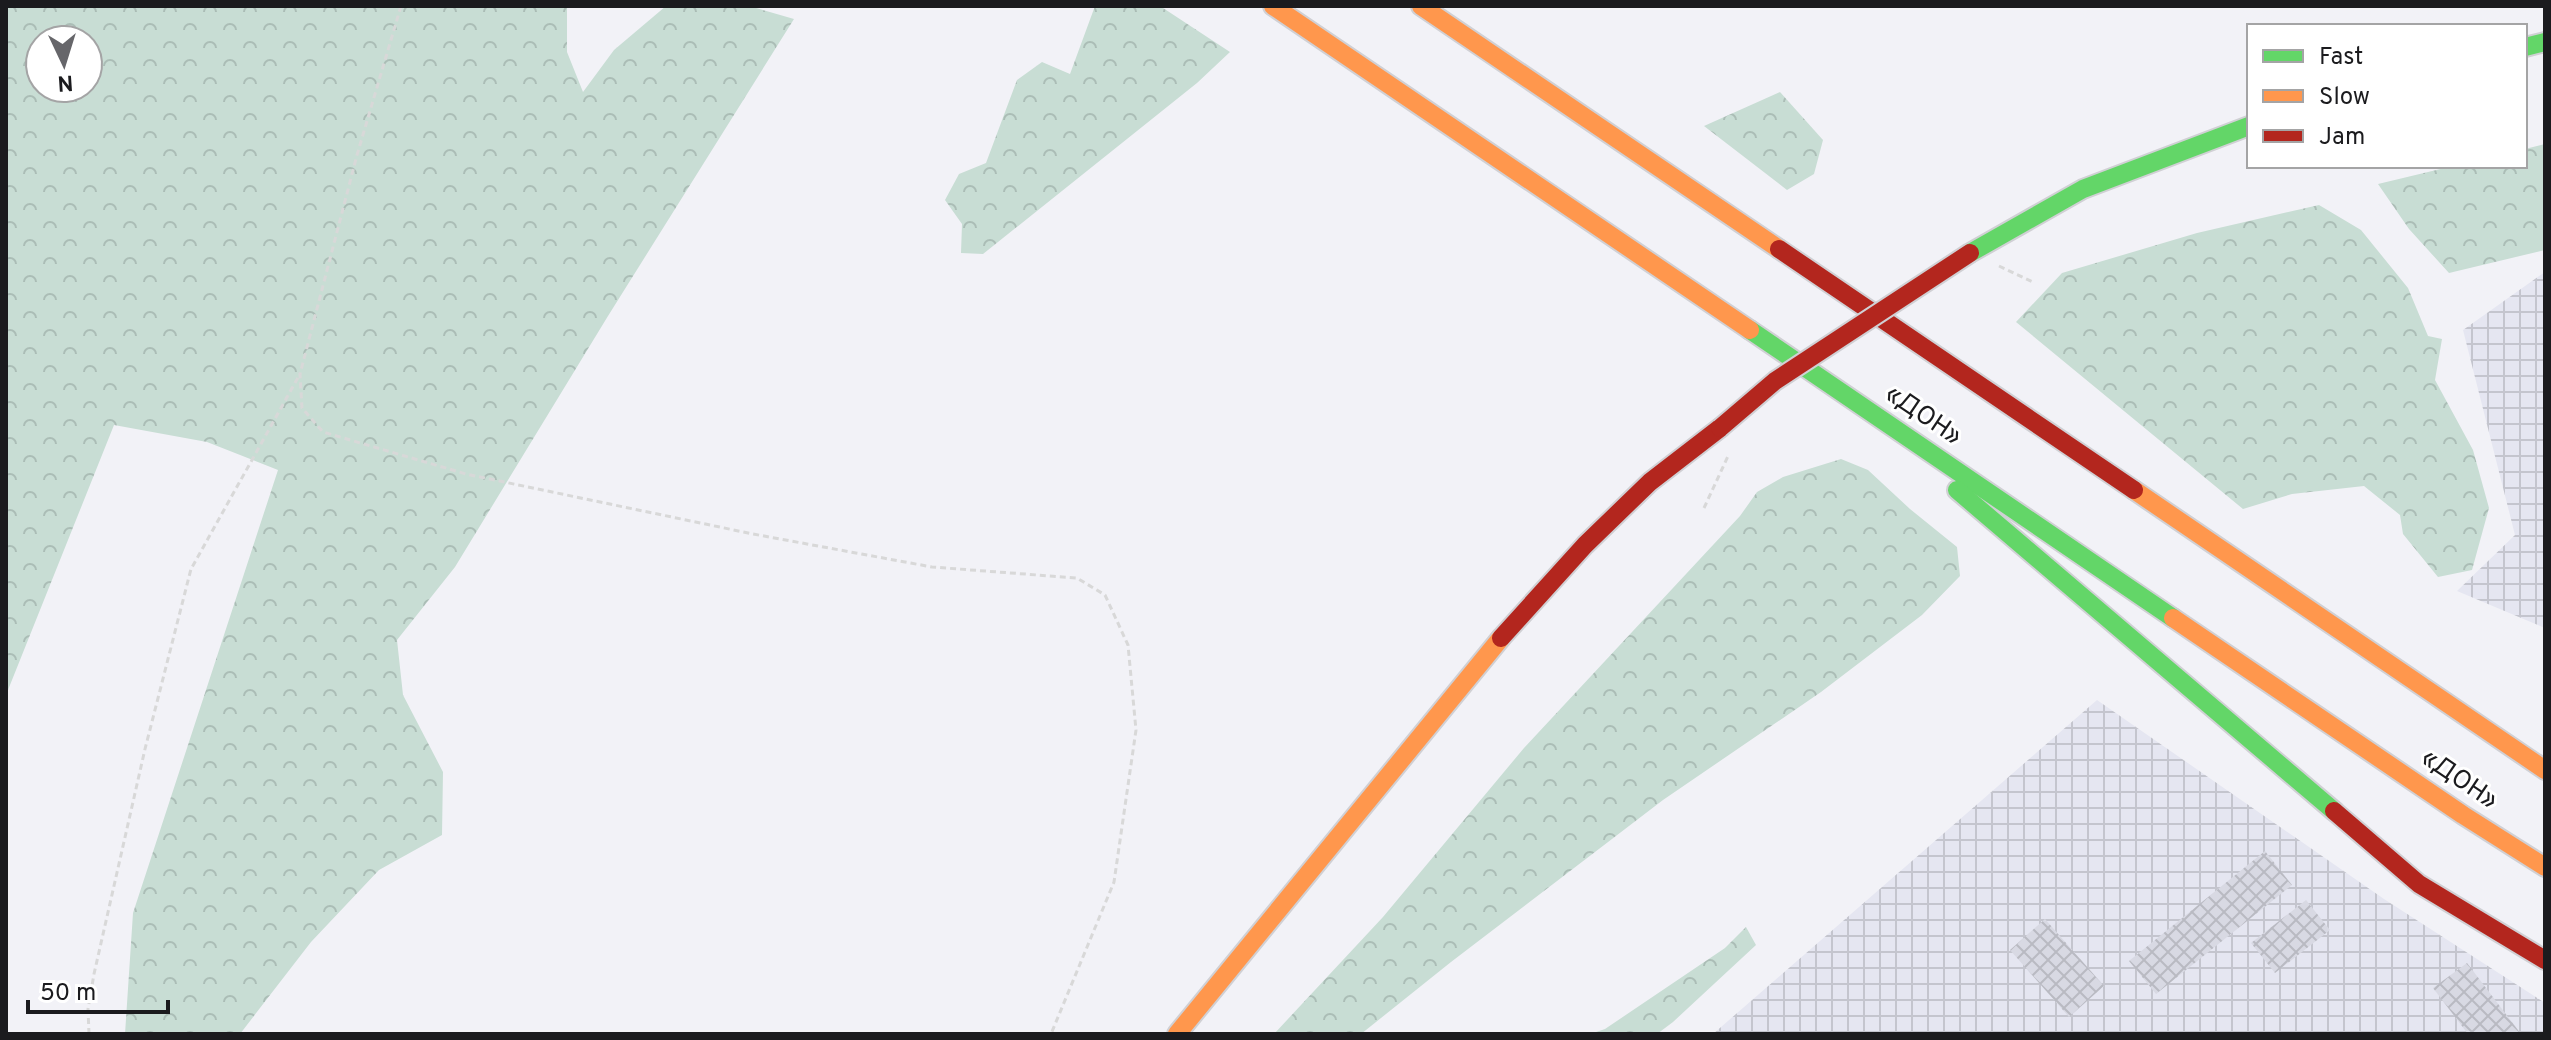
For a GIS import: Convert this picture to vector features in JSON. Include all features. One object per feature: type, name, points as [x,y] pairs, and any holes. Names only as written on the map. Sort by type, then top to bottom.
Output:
[{"type":"main road","name":"«ДОН»","points":[[1273,6],[2463,815],[2545,867]]},
{"type":"main road","points":[[1421,6],[2545,770]]},
{"type":"main road","points":[[1177,1034],[1513,623],[1585,545],[1650,482],[1775,381],[1970,253],[2083,189],[2247,127]]},
{"type":"main road","points":[[1846,396],[2419,884],[2545,960]]},
{"type":"path","points":[[89,1034],[88,1009],[94,974],[145,749],[191,569],[300,374],[353,169],[401,6]]},
{"type":"path","points":[[1970,253],[2035,283]]},
{"type":"path","points":[[300,374],[302,408],[323,432],[466,474],[753,534],[932,567],[1077,578],[1105,595],[1128,645],[1136,730],[1114,882],[1051,1034]]},
{"type":"path","points":[[1704,508],[1729,452]]},
{"type":"shaded area","points":[[2545,272],[2545,628],[2457,591],[2515,535],[2463,330]]},
{"type":"shaded area","points":[[2097,700],[2384,899],[2545,1003],[2545,1034],[1713,1034]]},
{"type":"green space","points":[[6,6],[567,6],[567,52],[583,92],[614,50],[666,6],[749,6],[794,19],[455,567],[397,640],[403,695],[443,772],[442,835],[379,870],[311,942],[240,1034],[125,1034],[133,913],[278,470],[207,442],[114,425],[6,695]]},
{"type":"green space","points":[[1095,6],[1160,6],[1230,52],[1197,83],[983,254],[961,253],[962,224],[945,200],[959,174],[986,163],[1017,80],[1042,62],[1070,74]]},
{"type":"green space","points":[[1780,92],[1823,140],[1814,174],[1787,190],[1704,126]]},
{"type":"green space","points":[[2545,144],[2545,250],[2449,273],[2409,229],[2378,184],[2445,168],[2527,168],[2527,148]]},
{"type":"green space","points":[[2319,205],[2361,230],[2408,288],[2428,336],[2442,339],[2435,380],[2473,450],[2489,508],[2472,570],[2438,577],[2403,534],[2400,515],[2364,486],[2292,494],[2243,509],[2016,322],[2062,273],[2197,233]]},
{"type":"green space","points":[[1841,459],[1868,470],[1957,547],[1960,576],[1922,615],[1821,692],[1663,800],[1361,1034],[1274,1034],[1383,917],[1524,748],[1740,516],[1757,492],[1783,477]]},
{"type":"green space","points":[[1746,927],[1756,945],[1657,1034],[1590,1034],[1605,1029],[1725,948]]},
{"type":"building","points":[[2265,851],[2292,885],[2156,994],[2129,961]]},
{"type":"building","points":[[2306,900],[2330,930],[2275,973],[2251,943]]},
{"type":"building","points":[[2045,919],[2104,986],[2069,1017],[2010,950]]},
{"type":"building","points":[[2467,963],[2521,1034],[2468,1034],[2433,988]]},
{"type":"traffic: fast","points":[[2527,46],[2545,42]]},
{"type":"traffic: fast","points":[[1970,253],[2083,189],[2247,127]]},
{"type":"traffic: fast","points":[[1750,330],[2173,618]]},
{"type":"traffic: fast","points":[[1957,490],[2334,811]]},
{"type":"traffic: slow","points":[[1273,6],[1750,330]]},
{"type":"traffic: slow","points":[[1421,6],[1779,249]]},
{"type":"traffic: slow","points":[[2134,490],[2545,770]]},
{"type":"traffic: slow","points":[[2173,618],[2545,867]]},
{"type":"traffic: slow","points":[[1177,1034],[1501,638]]},
{"type":"traffic: jam","points":[[1779,249],[2134,490]]},
{"type":"traffic: jam","points":[[1720,428],[1775,381],[1970,253]]},
{"type":"traffic: jam","points":[[1501,638],[1585,545],[1650,482],[1720,428]]},
{"type":"traffic: jam","points":[[2334,811],[2419,884],[2545,960]]}]
